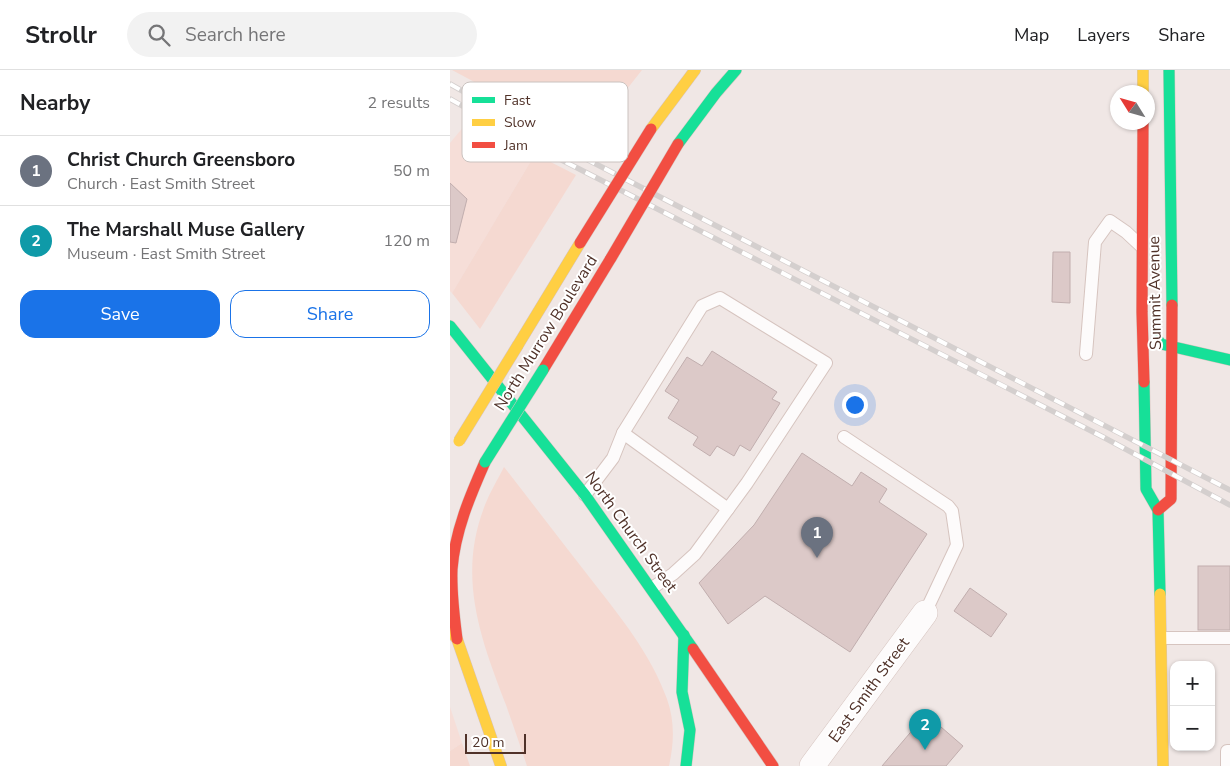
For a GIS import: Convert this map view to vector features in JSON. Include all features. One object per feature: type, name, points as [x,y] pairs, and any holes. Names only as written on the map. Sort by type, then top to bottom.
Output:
[{"type":"main road","name":"North Murrow Boulevard","points":[[457,444],[651,130],[695,70]]},
{"type":"main road","name":"North Murrow Boulevard","points":[[501,766],[454,635],[453,562],[460,526],[470,495],[485,462],[611,258],[678,144],[716,93],[736,70]]},
{"type":"main road","points":[[1143,70],[1143,85]]},
{"type":"main road","name":"Summit Avenue","points":[[1158,510],[1171,499],[1173,347],[1169,70]]},
{"type":"main road","name":"Summit Avenue","points":[[1143,130],[1142,322],[1146,490],[1158,510],[1163,766]]},
{"type":"main road","points":[[1144,130],[1155,178]]},
{"type":"main road","name":"North Church Street","points":[[450,326],[586,495],[774,766]]},
{"type":"main road","points":[[1156,331],[1161,344],[1230,360]]},
{"type":"main road","points":[[684,635],[682,692],[690,730],[686,766]]},
{"type":"street","name":"East Smith Street","points":[[812,766],[925,613]]},
{"type":"lane","points":[[1086,354],[1095,242],[1110,221],[1126,232],[1143,248]]},
{"type":"lane","points":[[586,495],[614,458],[623,433],[702,306],[720,298],[826,363],[747,484],[695,554],[673,574],[652,588]]},
{"type":"lane","points":[[623,433],[728,509]]},
{"type":"lane","points":[[844,437],[948,506],[952,511],[957,545],[925,613]]},
{"type":"lane","points":[[1162,638],[1230,638]]},
{"type":"lane","points":[[1227,766],[1227,751],[1230,751]]},
{"type":"shaded area","points":[[452,70],[642,70],[628,88],[628,82],[474,82]]},
{"type":"shaded area","points":[[462,129],[462,162],[530,162],[452,293],[450,291],[450,143]]},
{"type":"shaded area","points":[[530,162],[551,162],[576,175],[480,329],[452,293]]},
{"type":"shaded area","points":[[504,467],[623,621],[652,666],[667,699],[671,716],[673,741],[669,766],[527,766],[488,655],[475,606],[472,582],[477,531],[487,500]]},
{"type":"shaded area","points":[[450,707],[462,743],[450,751]]},
{"type":"shaded area","points":[[462,743],[470,766],[450,766],[450,751]]},
{"type":"building","points":[[450,183],[467,199],[456,243],[450,242]]},
{"type":"building","points":[[1053,252],[1070,252],[1070,303],[1052,302]]},
{"type":"building","points":[[712,351],[777,392],[772,399],[780,403],[750,451],[740,445],[734,456],[717,446],[710,456],[693,445],[698,437],[668,418],[679,400],[665,391],[687,357],[702,366]]},
{"type":"building","points":[[802,453],[852,486],[861,472],[887,489],[879,502],[927,534],[850,652],[765,596],[728,624],[699,583],[754,525]]},
{"type":"building","points":[[1198,566],[1230,566],[1230,630],[1198,630]]},
{"type":"building","points":[[970,588],[1007,614],[991,637],[954,611]]},
{"type":"building","points":[[926,714],[963,746],[946,766],[882,766]]},
{"type":"railway","points":[[450,84],[462,91]]},
{"type":"railway","points":[[450,99],[462,106]]},
{"type":"railway","points":[[566,162],[1103,437],[1230,505]]},
{"type":"railway","points":[[592,162],[1230,490]]},
{"type":"traffic: fast","points":[[678,144],[716,93],[736,70]]},
{"type":"traffic: fast","points":[[1169,70],[1172,305]]},
{"type":"traffic: fast","points":[[450,326],[585,495],[693,649]]},
{"type":"traffic: fast","points":[[1158,340],[1161,344],[1230,360]]},
{"type":"traffic: fast","points":[[485,462],[543,370]]},
{"type":"traffic: fast","points":[[1144,382],[1146,489],[1158,510],[1160,594]]},
{"type":"traffic: fast","points":[[684,635],[682,692],[690,730],[686,766]]},
{"type":"traffic: slow","points":[[651,129],[695,70]]},
{"type":"traffic: slow","points":[[1143,70],[1143,85]]},
{"type":"traffic: slow","points":[[518,345],[580,243]]},
{"type":"traffic: slow","points":[[459,441],[518,345]]},
{"type":"traffic: slow","points":[[1160,594],[1163,766]]},
{"type":"traffic: slow","points":[[450,631],[457,639],[501,766]]},
{"type":"traffic: jam","points":[[580,243],[651,129]]},
{"type":"traffic: jam","points":[[1143,130],[1142,312],[1144,382]]},
{"type":"traffic: jam","points":[[611,258],[678,144]]},
{"type":"traffic: jam","points":[[543,370],[611,258]]},
{"type":"traffic: jam","points":[[1158,510],[1171,499],[1172,305]]},
{"type":"traffic: jam","points":[[457,639],[452,587],[452,569],[456,541],[464,514],[485,462]]},
{"type":"traffic: jam","points":[[693,649],[773,766]]},
{"type":"place","name":"Christ Church Greensboro","points":[[817,558]]},
{"type":"place","name":"The Marshall Muse Gallery","points":[[925,750]]}]
